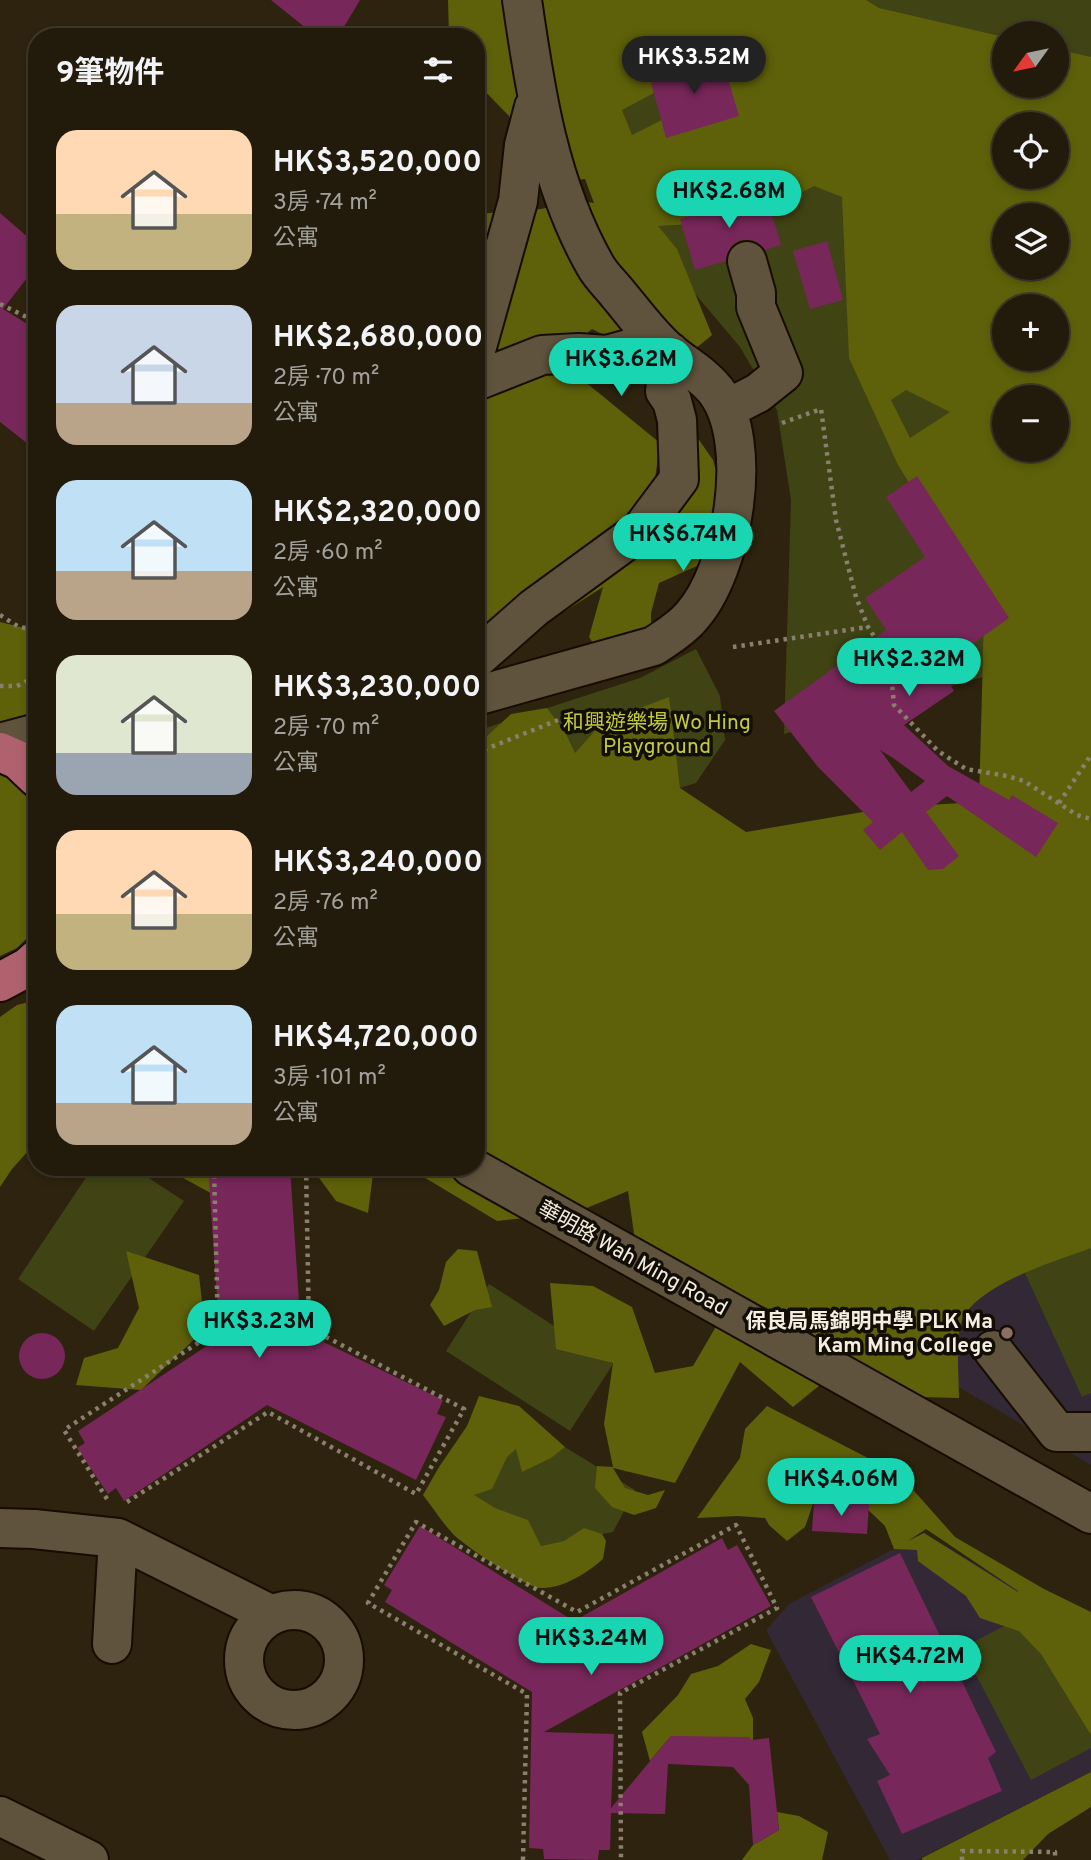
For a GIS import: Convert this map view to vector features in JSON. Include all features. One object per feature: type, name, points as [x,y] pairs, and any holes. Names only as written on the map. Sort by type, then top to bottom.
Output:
[{"type":"main road","points":[[0,752],[18,760],[28,769]]},
{"type":"street","points":[[485,693],[654,646],[675,632],[693,615],[718,571],[732,524],[737,472],[734,436],[727,409],[716,391],[701,375],[663,346],[596,267],[564,198],[537,98],[522,0]]},
{"type":"street","points":[[485,319],[519,201],[524,145],[537,98]]},
{"type":"street","points":[[727,409],[758,393],[783,373],[756,307],[756,293],[747,261]]},
{"type":"street","points":[[485,377],[542,355],[607,355],[663,346]]},
{"type":"street","points":[[663,346],[665,390]]},
{"type":"street","points":[[485,651],[534,608],[641,530],[679,479],[677,420],[672,401],[665,390],[607,355]]},
{"type":"street","points":[[0,743],[28,735]]},
{"type":"street","name":"華明路 Wah Ming Road","points":[[485,1175],[1091,1514]]},
{"type":"street","points":[[993,1350],[1058,1432],[1091,1432]]},
{"type":"street","name":"華明路 Wah Ming Road","points":[[979,1452],[1091,1532]]},
{"type":"street","points":[[0,1528],[119,1517],[272,1615]]},
{"type":"street","points":[[112,1644],[119,1517]]},
{"type":"street","points":[[0,1816],[77,1857]]},
{"type":"path","points":[[0,304],[28,318]]},
{"type":"path","points":[[778,424],[821,409],[836,520],[856,597],[868,627],[890,661],[894,705],[938,751],[966,769],[1007,776],[1024,782],[1077,815],[1091,819]]},
{"type":"path","points":[[0,615],[19,627],[28,628]]},
{"type":"path","points":[[733,647],[868,627]]},
{"type":"path","points":[[0,686],[17,685],[28,680]]},
{"type":"path","points":[[485,748],[568,716]]},
{"type":"path","points":[[1059,803],[1091,755]]},
{"type":"path","points":[[214,1176],[218,1330],[64,1430],[119,1517],[268,1412],[416,1494],[464,1409],[309,1328],[306,1176]]},
{"type":"path","points":[[523,1860],[527,1694],[368,1603],[416,1522],[577,1612],[736,1525],[777,1608],[620,1693],[621,1860]]},
{"type":"path","points":[[962,1860],[962,1851],[1055,1852],[1055,1860]]},
{"type":"shaded area","name":"保良局馬錦明中學 PLK Ma Kam Ming College","points":[[1091,1199],[1091,1465],[914,1361],[935,1300]]},
{"type":"shaded area","points":[[924,1533],[1047,1607],[1091,1691],[1091,1772],[917,1860],[890,1860],[766,1630],[789,1604]]},
{"type":"green space","points":[[448,0],[866,0],[879,8],[992,34],[992,98],[1069,98],[1069,52],[1091,57],[1091,1248],[996,1287],[967,1312],[959,1335],[959,1398],[882,1396],[836,1372],[793,1407],[740,1362],[675,1483],[613,1468],[625,1488],[648,1495],[665,1490],[656,1508],[634,1515],[612,1507],[595,1488],[597,1466],[613,1467],[604,1424],[613,1363],[556,1349],[550,1283],[593,1286],[632,1307],[655,1373],[693,1366],[728,1306],[638,1262],[628,1191],[577,1212],[497,1221],[422,1176],[485,1176],[485,737],[511,714],[547,708],[566,734],[575,753],[603,722],[669,697],[680,788],[746,832],[892,807],[979,802],[984,616],[968,578],[898,465],[849,358],[842,197],[814,186],[793,197],[709,223],[658,226],[677,249],[712,335],[678,363],[640,353],[592,329],[556,358],[660,443],[647,537],[690,427],[713,460],[724,501],[699,565],[659,583],[651,613],[651,653],[614,675],[589,637],[603,587],[485,662],[485,213],[541,209],[581,201],[594,203],[585,179],[536,185],[509,116],[485,91],[485,28],[449,28]],"holes":[[[671,84],[690,106],[632,135],[622,110]],[[906,390],[950,412],[910,438],[891,400]]]},
{"type":"green space","points":[[582,0],[1091,0],[1091,646],[784,734],[791,500],[777,410],[740,347],[659,251]]},
{"type":"green space","points":[[0,622],[28,629],[28,727],[0,735]]},
{"type":"green space","name":"和興遊樂場 Wo Hing Playground","points":[[696,649],[720,696],[725,740],[696,783],[485,845],[485,728],[640,678]]},
{"type":"green space","points":[[0,775],[10,779],[28,796],[28,937],[17,948],[0,956]]},
{"type":"green space","points":[[28,1002],[28,1151],[0,1187],[0,1017],[17,1005]]},
{"type":"green space","points":[[87,1176],[146,1176],[184,1201],[94,1331],[18,1279]]},
{"type":"green space","points":[[180,1176],[233,1176],[218,1197]]},
{"type":"green space","points":[[318,1176],[373,1176],[368,1213],[336,1201]]},
{"type":"green space","points":[[1091,1243],[1091,1393],[1082,1397],[1024,1271]]},
{"type":"green space","points":[[458,1249],[477,1251],[492,1307],[475,1310],[444,1326],[430,1305],[439,1290],[446,1262]]},
{"type":"green space","points":[[126,1251],[199,1275],[205,1329],[141,1390],[76,1385],[84,1358],[118,1348],[139,1308]]},
{"type":"green space","points":[[489,1284],[613,1364],[570,1431],[446,1351]]},
{"type":"green space","points":[[479,1396],[519,1406],[565,1447],[551,1458],[522,1472],[516,1449],[507,1457],[492,1489],[474,1495],[495,1508],[528,1520],[541,1546],[564,1541],[584,1528],[602,1534],[606,1541],[603,1559],[590,1570],[557,1586],[533,1586],[509,1574],[453,1534],[423,1495],[467,1426]]},
{"type":"green space","points":[[767,1406],[899,1474],[955,1537],[1044,1589],[1091,1612],[1091,1735],[1041,1654],[1019,1631],[980,1618],[966,1596],[918,1561],[917,1550],[894,1549],[885,1526],[862,1504],[814,1501],[805,1527],[787,1541],[765,1518],[697,1518],[740,1458],[745,1429]],"holes":[[[926,1529],[1018,1591],[924,1533],[908,1541]]]},
{"type":"green space","points":[[519,1419],[635,1490],[613,1532],[541,1546],[470,1500]]},
{"type":"green space","points":[[1031,1612],[1091,1726],[1091,1748],[1031,1780],[962,1648]]},
{"type":"green space","points":[[751,1644],[771,1650],[759,1682],[745,1699],[753,1718],[753,1741],[671,1736],[650,1761],[642,1732],[678,1695],[691,1674],[718,1666]]},
{"type":"green space","points":[[1091,1772],[1091,1807],[1048,1834],[1023,1860],[922,1860],[922,1858]]},
{"type":"green space","points":[[777,1812],[799,1816],[828,1832],[822,1860],[742,1860],[753,1845],[779,1830]]},
{"type":"building","points":[[271,0],[360,0],[343,28],[306,28]]},
{"type":"building","points":[[721,55],[739,116],[666,138],[649,75]]},
{"type":"building","points":[[766,194],[781,245],[765,250],[753,240],[740,240],[731,246],[726,261],[695,270],[680,219]]},
{"type":"building","points":[[0,213],[28,237],[28,277],[3,309],[28,324],[28,444],[0,422]]},
{"type":"building","points":[[827,241],[843,300],[810,309],[793,251]]},
{"type":"building","points":[[917,476],[1009,618],[940,667],[954,691],[904,725],[948,766],[1009,800],[1012,795],[1058,823],[1036,857],[947,796],[926,812],[959,856],[943,869],[928,870],[902,832],[880,850],[863,830],[873,822],[818,767],[774,711],[886,630],[865,598],[925,557],[886,497]],"holes":[[[880,750],[925,781],[911,792]]]},
{"type":"building","points":[[209,1176],[291,1176],[301,1331],[443,1400],[437,1414],[446,1417],[416,1480],[267,1405],[124,1501],[116,1488],[108,1494],[77,1448],[85,1443],[78,1431],[237,1326],[219,1326]]},
{"type":"building","points":[[42,1333],[58,1340],[65,1356],[58,1372],[42,1379],[26,1372],[19,1356],[26,1340]]},
{"type":"building","points":[[814,1501],[869,1504],[867,1534],[812,1531]]},
{"type":"building","points":[[420,1526],[574,1621],[722,1538],[728,1550],[737,1545],[771,1606],[544,1732],[614,1734],[611,1808],[671,1736],[749,1737],[752,1740],[769,1738],[779,1830],[753,1845],[749,1785],[733,1767],[668,1764],[665,1814],[611,1813],[610,1850],[599,1850],[598,1860],[544,1859],[543,1849],[529,1848],[532,1692],[385,1602],[392,1590],[384,1585]]},
{"type":"building","points":[[900,1553],[996,1752],[988,1758],[1002,1791],[902,1834],[877,1781],[890,1775],[867,1739],[880,1734],[811,1597]]},
{"type":"place","name":"保良局馬錦明中學 PLK Ma Kam Ming College","points":[[1007,1333]]}]
